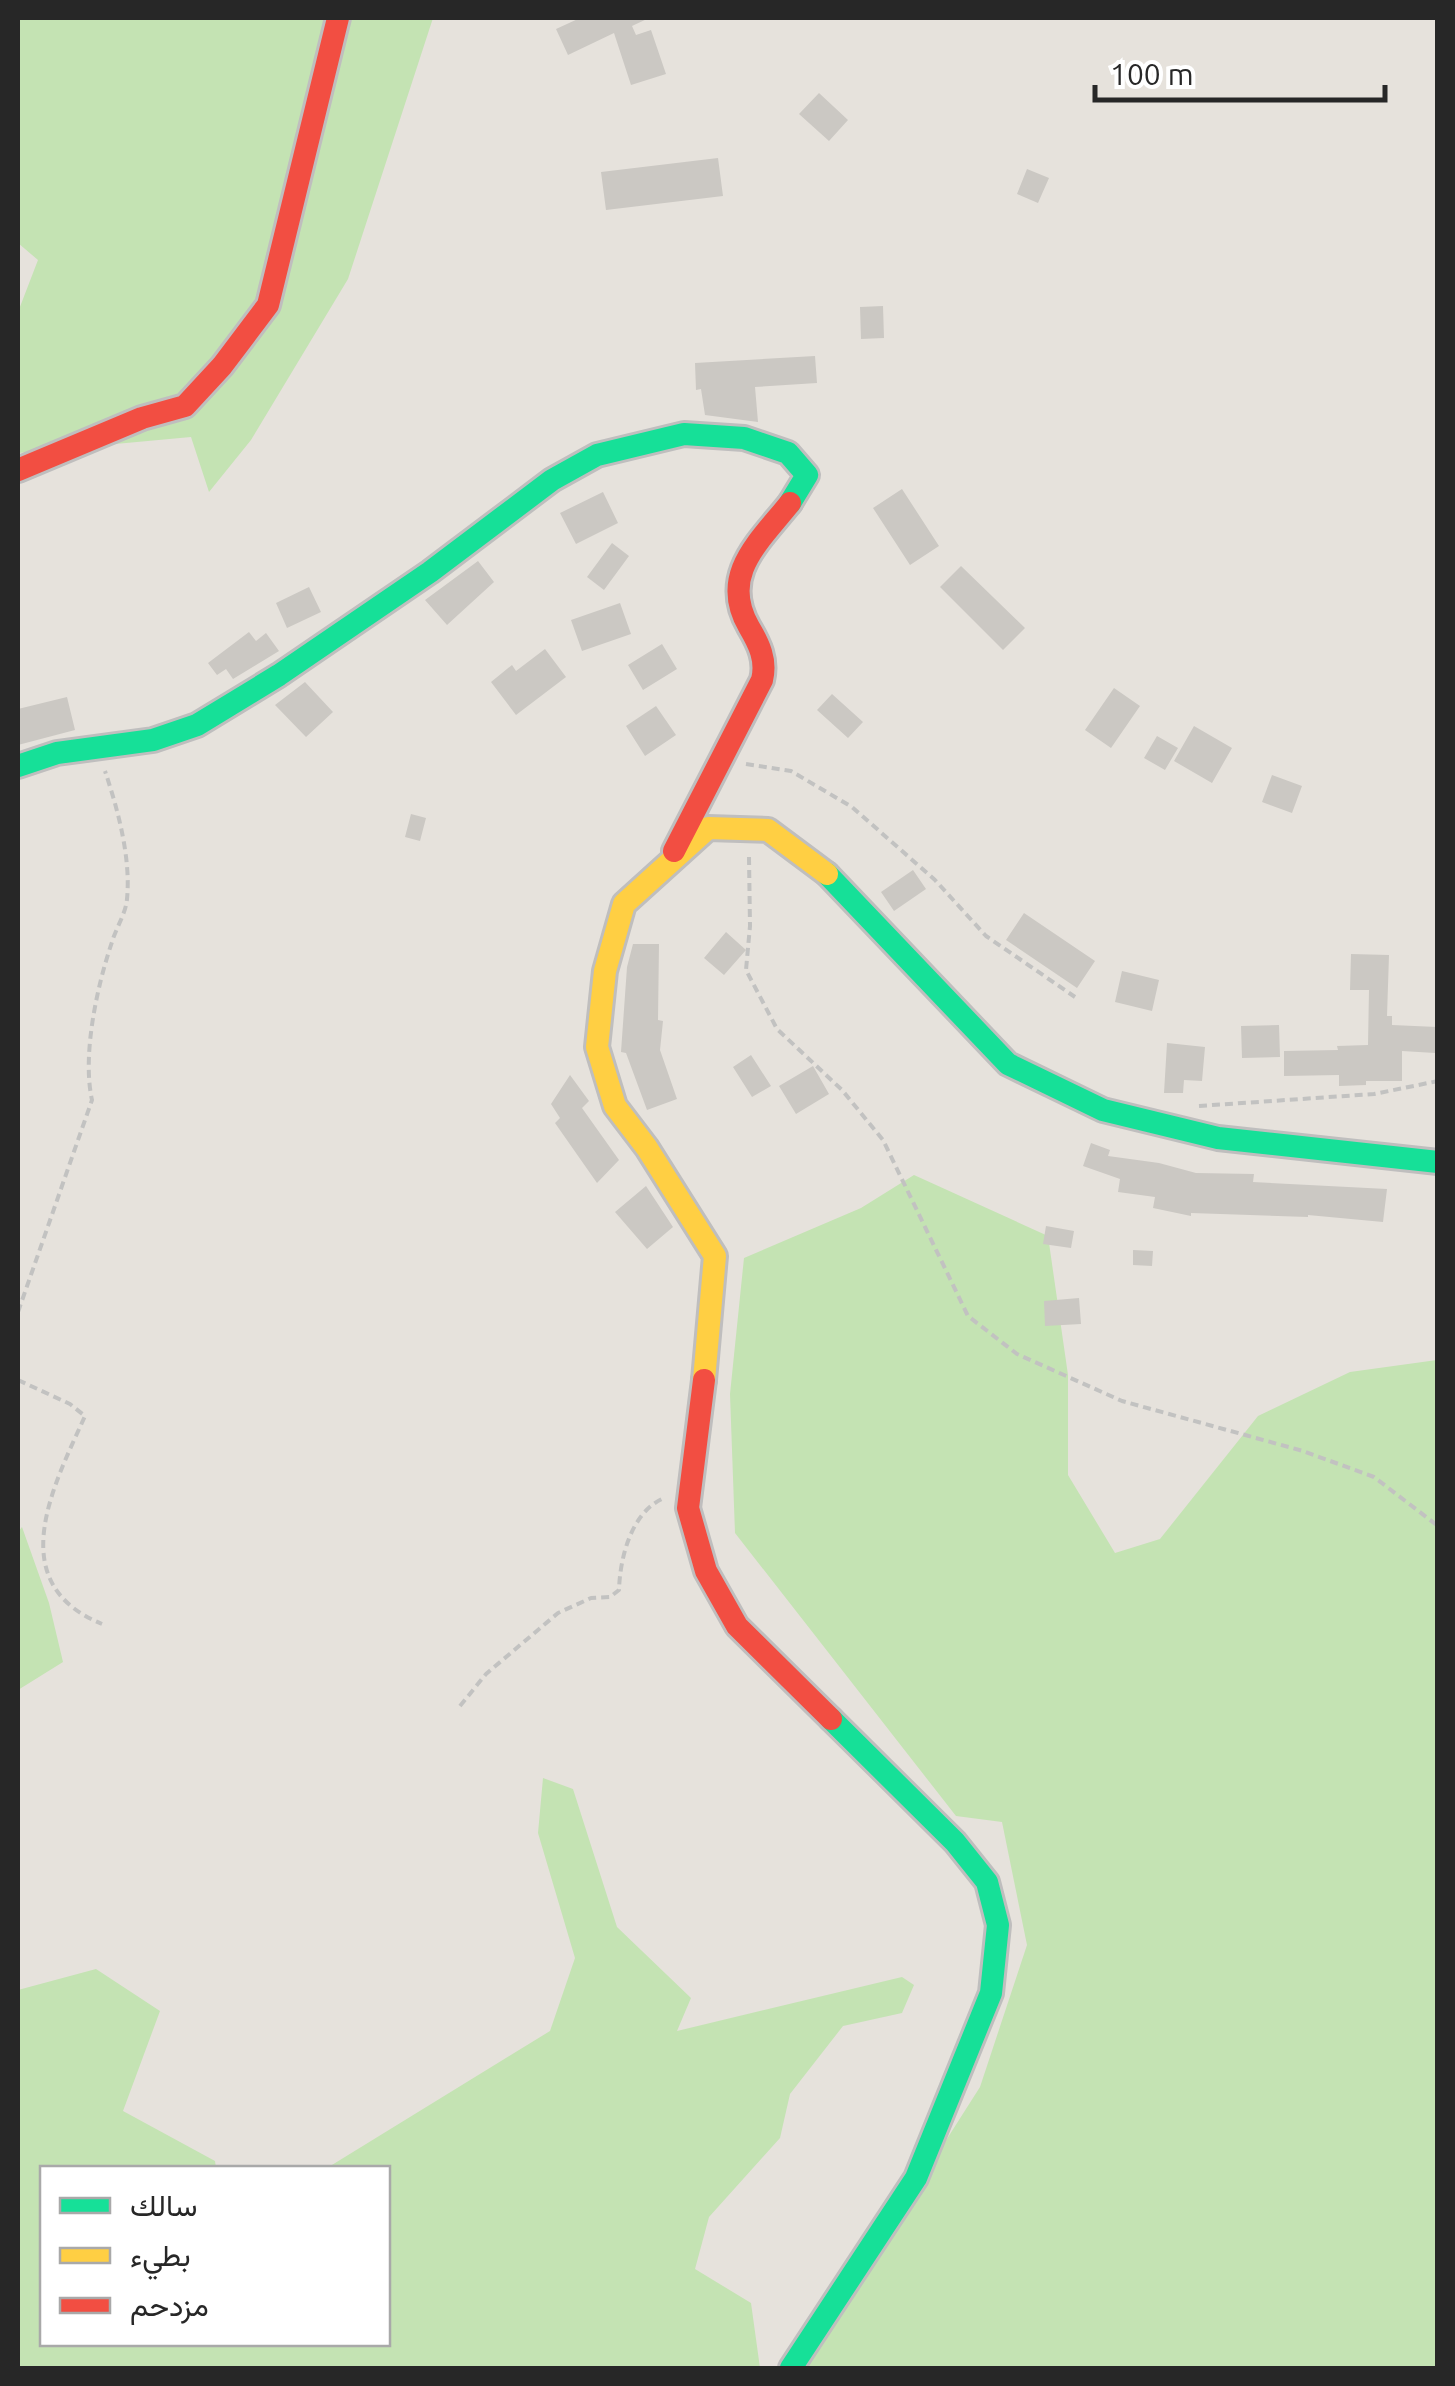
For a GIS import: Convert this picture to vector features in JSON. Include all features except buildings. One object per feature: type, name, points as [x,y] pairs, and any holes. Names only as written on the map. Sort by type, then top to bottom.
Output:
[{"type":"street","points":[[18,470],[142,418],[185,406],[268,306],[338,18]]},
{"type":"street","points":[[18,766],[57,753],[152,740],[197,725],[279,675],[430,572],[552,480],[597,455],[684,434],[744,438],[788,453],[806,475],[796,499],[760,538],[738,579],[737,610],[762,650],[764,674],[689,814],[670,860]]},
{"type":"street","points":[[791,2368],[916,2178],[991,1994],[998,1925],[987,1882],[955,1842],[737,1626],[706,1570],[688,1508],[709,1341],[714,1256],[648,1148],[616,1106],[597,1048],[606,971],[624,904],[708,828],[768,830],[820,867],[1008,1064],[1103,1110],[1218,1138],[1438,1162]]},
{"type":"path","points":[[18,1312],[92,1100],[87,1078],[92,1031],[110,945],[128,901],[122,828],[97,748]]},
{"type":"path","points":[[721,760],[791,771],[852,807],[935,880],[986,936],[1075,997]]},
{"type":"path","points":[[749,830],[750,926],[746,970],[776,1029],[842,1090],[883,1140],[968,1316],[1017,1354],[1122,1401],[1303,1451],[1374,1476],[1438,1526]]},
{"type":"path","points":[[1188,1107],[1374,1094],[1438,1081]]},
{"type":"path","points":[[18,1380],[70,1404],[84,1416],[52,1488],[44,1518],[45,1576],[78,1614],[102,1624]]},
{"type":"path","points":[[460,1706],[486,1674],[558,1613],[592,1598],[610,1597],[619,1590],[620,1564],[630,1536],[652,1503],[691,1487]]},
{"type":"green space","points":[[18,18],[433,18],[348,279],[251,440],[209,492],[191,437],[18,453],[18,312],[38,260],[18,243]]},
{"type":"green space","points":[[914,1175],[1048,1236],[1068,1375],[1068,1475],[1115,1553],[1160,1539],[1258,1416],[1350,1372],[1437,1360],[1437,2368],[801,2368],[980,2087],[1027,1945],[1002,1822],[956,1816],[735,1533],[730,1394],[744,1258],[861,1208]]},
{"type":"green space","points":[[22,1527],[49,1603],[63,1662],[18,1690],[18,1532]]},
{"type":"green space","points":[[543,1778],[573,1789],[617,1927],[691,1998],[677,2031],[902,1977],[914,1985],[902,2013],[843,2026],[790,2094],[780,2138],[709,2217],[695,2269],[751,2303],[760,2368],[18,2368],[18,1990],[96,1969],[160,2011],[123,2111],[215,2161],[216,2166],[40,2166],[40,2346],[390,2346],[390,2166],[330,2166],[550,2031],[575,1958],[538,1833]]},
{"type":"traffic: fast","points":[[18,766],[57,753],[153,740],[197,725],[279,675],[430,572],[552,480],[597,455],[684,434],[744,438],[788,453],[807,475],[790,503]]},
{"type":"traffic: fast","points":[[827,874],[1008,1064],[1103,1110],[1218,1138],[1438,1162]]},
{"type":"traffic: fast","points":[[791,2368],[916,2178],[991,1993],[998,1925],[987,1882],[955,1842],[831,1719]]},
{"type":"traffic: slow","points":[[704,1380],[715,1256],[647,1148],[615,1106],[597,1047],[605,971],[624,904],[708,828],[768,830],[827,874]]},
{"type":"traffic: jam","points":[[18,470],[142,418],[185,406],[222,366],[268,305],[338,18]]},
{"type":"traffic: jam","points":[[674,851],[762,680],[761,652],[741,608],[738,591],[755,546],[790,503]]},
{"type":"traffic: jam","points":[[704,1380],[688,1508],[706,1571],[737,1626],[831,1719]]}]
